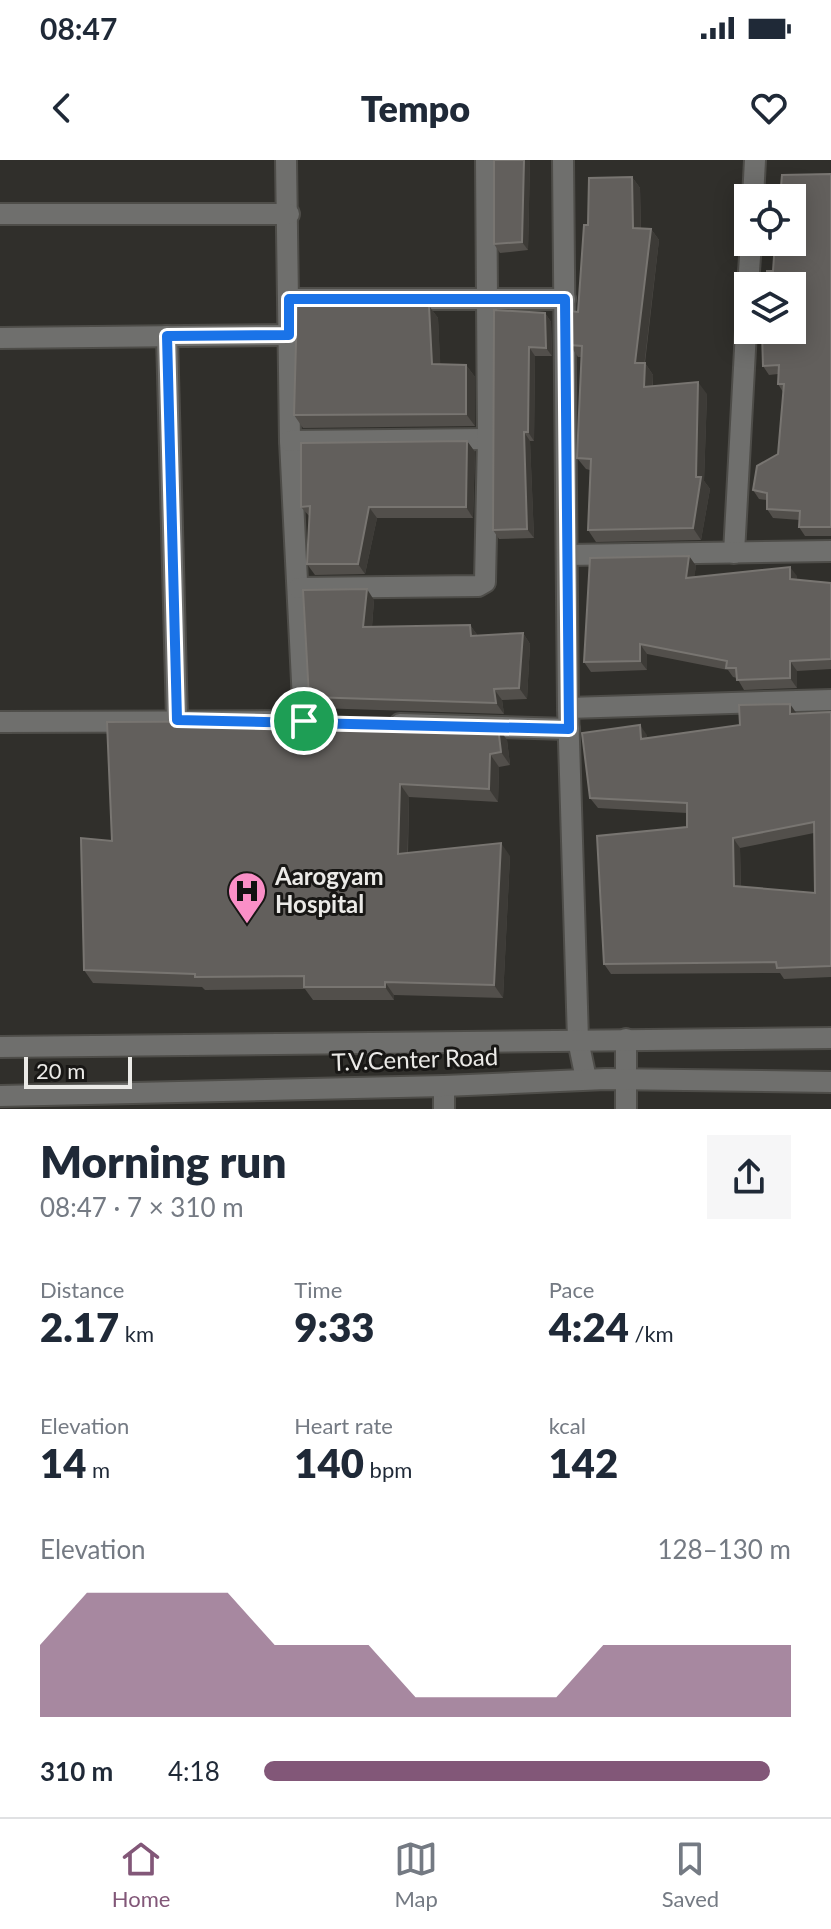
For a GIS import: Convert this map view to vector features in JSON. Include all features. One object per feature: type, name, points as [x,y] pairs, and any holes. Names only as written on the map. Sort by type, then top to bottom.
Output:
[{"type":"street","points":[[0,722],[311,722],[290,441],[286,160]]},
{"type":"street","points":[[299,588],[478,586],[485,582],[488,439],[486,160]]},
{"type":"street","points":[[563,160],[568,719],[578,1040],[586,1079]]},
{"type":"street","points":[[754,184],[755,160]]},
{"type":"street","points":[[0,214],[289,214]]},
{"type":"street","points":[[289,299],[565,299]]},
{"type":"street","points":[[0,338],[289,335]]},
{"type":"street","points":[[167,336],[177,720]]},
{"type":"street","points":[[734,553],[745,344]]},
{"type":"street","points":[[290,441],[488,439]]},
{"type":"street","points":[[567,555],[831,551]]},
{"type":"street","points":[[382,724],[568,719],[831,700]]},
{"type":"street","name":"T.V.Center Road","points":[[0,1047],[831,1038]]},
{"type":"street","points":[[626,1039],[626,1109]]},
{"type":"street","name":"T.V.Center Road","points":[[0,1096],[444,1086],[586,1079],[831,1082]]},
{"type":"street","points":[[444,1086],[444,1109]]},
{"type":"building","points":[[494,160],[524,160],[522,242],[494,244]]},
{"type":"building","points":[[831,174],[831,527],[799,527],[800,511],[767,509],[767,493],[753,490],[757,466],[778,454],[784,384],[778,384],[779,365],[763,366],[762,344],[806,344],[806,272],[767,272],[773,271],[774,256],[806,256],[806,184],[781,184],[782,175]]},
{"type":"building","points":[[632,177],[633,228],[651,229],[635,363],[645,363],[644,387],[698,382],[696,477],[701,477],[693,528],[588,530],[591,459],[577,458],[582,346],[570,345],[569,311],[578,312],[584,225],[588,225],[589,178]]},
{"type":"building","points":[[297,306],[429,306],[432,364],[466,365],[466,414],[294,415]]},
{"type":"building","points":[[494,310],[545,313],[546,348],[529,347],[528,432],[524,432],[527,529],[493,530]]},
{"type":"building","points":[[467,441],[466,507],[369,507],[358,564],[307,564],[310,506],[301,507],[301,443]]},
{"type":"building","points":[[689,556],[686,578],[790,567],[790,579],[831,583],[831,659],[790,661],[790,678],[737,680],[736,668],[726,668],[727,661],[640,644],[640,661],[584,662],[590,558]]},
{"type":"building","points":[[367,589],[363,627],[470,625],[471,636],[523,633],[519,688],[494,689],[496,703],[309,697],[303,590]]},
{"type":"building","points":[[790,704],[790,714],[831,712],[831,966],[777,968],[776,962],[604,964],[597,836],[687,827],[687,803],[590,798],[582,733],[640,725],[641,739],[740,725],[739,705]],"holes":[[[814,822],[815,893],[734,886],[733,838]]]},
{"type":"building","points":[[295,721],[498,727],[501,752],[490,754],[489,789],[400,784],[398,854],[501,843],[494,985],[385,982],[385,987],[304,987],[304,976],[195,977],[195,974],[84,970],[81,838],[112,841],[107,722]]},
{"type":"place","name":"Aarogyam Hospital","points":[[247,925]]},
{"type":"route","points":[[289,299],[565,299],[569,729],[304,721],[177,720],[167,336],[289,335],[289,299]]}]
